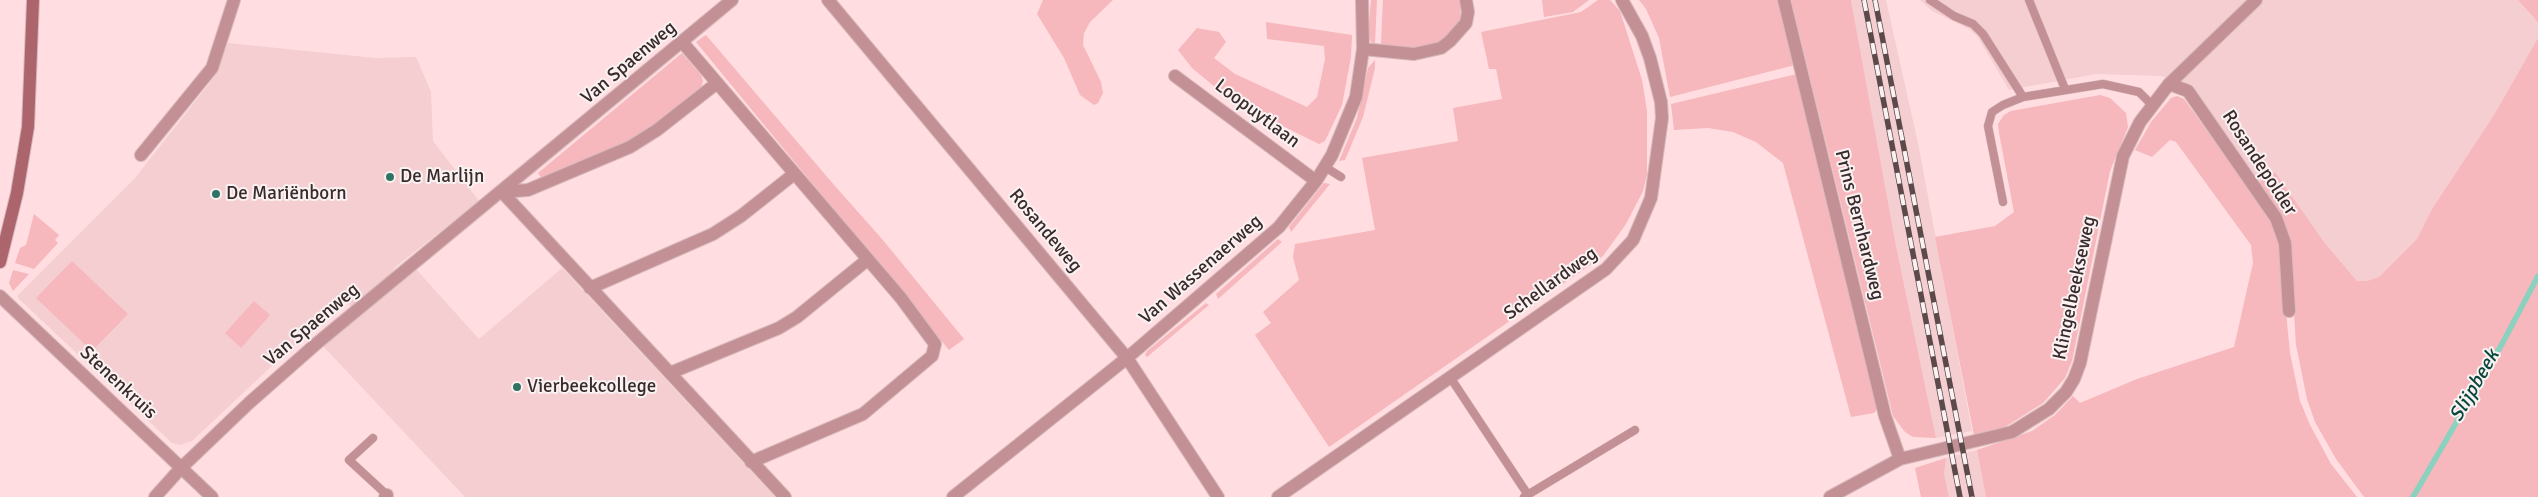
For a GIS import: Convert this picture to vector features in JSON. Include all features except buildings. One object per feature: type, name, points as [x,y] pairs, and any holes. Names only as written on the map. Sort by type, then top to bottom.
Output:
[{"type":"street","points":[[0,262],[17,193],[28,127],[33,0]]},
{"type":"street","points":[[141,155],[212,68],[234,0]]},
{"type":"street","name":"Van Spaenweg","points":[[155,497],[181,468],[316,344],[683,43],[732,0]]},
{"type":"street","name":"Rosandeweg","points":[[828,0],[1127,358],[1218,497]]},
{"type":"street","name":"Van Wassenaerweg","points":[[952,497],[1127,358],[1280,227],[1325,167],[1332,155],[1356,97],[1363,49],[1362,0]]},
{"type":"street","points":[[1363,49],[1403,58],[1441,48],[1466,23],[1468,12],[1466,0]]},
{"type":"street","name":"Schellardweg","points":[[1278,497],[1606,270],[1633,240],[1651,198],[1660,149],[1661,102],[1642,36],[1622,0]]},
{"type":"street","name":"Prins Bernhardweg","points":[[1784,0],[1885,416],[1900,459]]},
{"type":"street","name":"Klingelbeekseweg","points":[[1830,497],[1900,459],[2012,432],[2049,409],[2066,392],[2074,379],[2080,363],[2123,156],[2140,122],[2169,84],[2256,0]]},
{"type":"street","points":[[683,43],[931,336],[935,344],[932,356],[854,419],[751,462]]},
{"type":"street","name":"Loopuytlaan","points":[[1175,76],[1316,181]]},
{"type":"street","points":[[502,192],[528,190],[630,148],[657,130],[717,83]]},
{"type":"street","name":"Rosandepolder","points":[[2169,84],[2188,91],[2276,218],[2285,243],[2290,311]]},
{"type":"street","points":[[590,288],[713,234],[740,216],[794,174]]},
{"type":"street","points":[[502,192],[785,497]]},
{"type":"street","points":[[670,373],[779,328],[797,317],[867,260]]},
{"type":"street","name":"Stenenkruis","points":[[0,296],[212,497]]},
{"type":"lane","points":[[1930,0],[1945,11],[1973,24],[1983,34],[2023,97]]},
{"type":"lane","points":[[2029,0],[2065,89]]},
{"type":"lane","points":[[2003,202],[1988,126],[1992,112],[2003,105],[2023,97],[2103,84],[2139,92],[2152,105]]},
{"type":"lane","points":[[1325,167],[1341,177]]},
{"type":"lane","points":[[1450,377],[1526,496],[1635,430]]},
{"type":"lane","points":[[373,438],[349,460],[386,496]]},
{"type":"shaded area","points":[[1043,0],[1113,0],[1090,22],[1084,33],[1083,45],[1101,82],[1103,93],[1098,103],[1094,105],[1080,95],[1064,58],[1037,14]]},
{"type":"shaded area","points":[[1371,0],[1377,0],[1375,44],[1371,42],[1368,34]]},
{"type":"shaded area","points":[[1383,0],[1461,0],[1460,21],[1440,43],[1428,47],[1408,48],[1381,44]]},
{"type":"shaded area","points":[[1542,0],[1589,0],[1573,12],[1544,17]]},
{"type":"shaded area","points":[[1598,0],[1610,0],[1620,11],[1642,80],[1647,111],[1647,175],[1643,191],[1626,224],[1603,256],[1329,447],[1255,335],[1271,323],[1263,312],[1299,280],[1293,257],[1295,244],[1375,230],[1362,158],[1458,141],[1453,108],[1502,99],[1496,69],[1489,69],[1481,32],[1581,12]]},
{"type":"shaded area","points":[[1639,0],[1778,0],[1795,65],[1670,97],[1659,38],[1646,9]]},
{"type":"shaded area","points":[[1791,0],[1851,0],[1896,246],[1936,438],[1913,437],[1905,432],[1893,416]]},
{"type":"shaded area","points":[[1851,0],[1886,0],[1918,143],[1972,431],[1936,438],[1896,246]]},
{"type":"shaded area","points":[[1920,0],[2518,0],[2538,23],[2538,38],[2494,115],[2432,209],[2417,239],[2379,277],[2367,281],[2357,281],[2324,242],[2275,172],[2258,183],[2191,85],[2160,76],[2096,74],[2009,90],[1977,36],[1969,29],[1932,11]]},
{"type":"shaded area","points":[[2518,0],[2538,0],[2538,23],[2534,18]]},
{"type":"shaded area","points":[[1266,22],[1352,35],[1351,57],[1342,105],[1325,141],[1319,144],[1232,101],[1192,68],[1178,50],[1197,28],[1219,32],[1226,42],[1214,58],[1235,74],[1307,107],[1317,97],[1325,59],[1324,46],[1267,39]]},
{"type":"shaded area","points":[[706,35],[882,239],[964,339],[949,350],[696,42]]},
{"type":"shaded area","points":[[2538,38],[2538,497],[2364,497],[2336,459],[2315,422],[2307,399],[2296,345],[2292,280],[2258,183],[2275,172],[2324,242],[2357,281],[2367,281],[2379,277],[2417,239],[2432,209],[2494,115]]},
{"type":"shaded area","points":[[228,43],[375,58],[416,57],[431,92],[433,141],[479,201],[394,268],[390,278],[353,308],[344,301],[192,441],[180,445],[172,443],[18,298],[18,295],[135,178],[212,80],[218,70]]},
{"type":"shaded area","points":[[682,53],[701,75],[703,81],[701,88],[656,126],[629,141],[542,179],[538,173]]},
{"type":"shaded area","points":[[1375,60],[1375,68],[1363,117],[1345,160],[1339,161],[1357,118],[1368,68]]},
{"type":"shaded area","points":[[1797,74],[1877,409],[1874,413],[1851,417],[1783,163],[1756,142],[1733,132],[1708,128],[1674,130],[1671,104]]},
{"type":"shaded area","points":[[2100,95],[2110,98],[2126,113],[2128,127],[2110,171],[2072,361],[2065,378],[2043,403],[2005,427],[1974,435],[1935,237],[1995,226],[2014,212],[1998,124],[2004,115],[2011,111]]},
{"type":"shaded area","points":[[2177,96],[2184,99],[2272,220],[2278,233],[2290,353],[2300,401],[2310,425],[2331,464],[2357,497],[1986,497],[1977,450],[2032,431],[2055,415],[2073,396],[2080,403],[2137,379],[2234,347],[2253,263],[2251,245],[2176,142],[2170,140],[2152,157],[2135,150],[2151,122],[2171,98]]},
{"type":"shaded area","points":[[1324,183],[1330,184],[1291,232],[1289,227]]},
{"type":"shaded area","points":[[34,214],[59,235],[55,240],[58,243],[34,269],[15,263],[20,248],[26,245]]},
{"type":"shaded area","points":[[1278,239],[1282,242],[1218,299],[1216,294]]},
{"type":"shaded area","points":[[72,261],[128,314],[92,351],[36,298]]},
{"type":"shaded area","name":"Vierbeekcollege","points":[[415,268],[479,339],[562,268],[775,497],[465,497],[321,344]]},
{"type":"shaded area","points":[[13,270],[29,274],[13,291],[9,283]]},
{"type":"shaded area","points":[[254,301],[270,315],[241,348],[225,333]]},
{"type":"shaded area","points":[[1206,303],[1209,305],[1147,357],[1145,355],[1147,351]]},
{"type":"shaded area","points":[[1977,450],[1986,497],[1949,497],[1944,474],[1946,458]]},
{"type":"shaded area","points":[[1946,458],[1944,474],[1949,497],[1921,497],[1915,468]]},
{"type":"waterway","name":"Slijpbeek","points":[[2413,497],[2502,344],[2538,276]]},
{"type":"railway","points":[[1864,0],[1960,497]]},
{"type":"railway","points":[[1875,0],[1972,497]]},
{"type":"place","name":"De Marlijn","points":[[390,177]]},
{"type":"place","name":"De Mariënborn","points":[[216,194]]},
{"type":"place","name":"Vierbeekcollege","points":[[517,387]]}]
